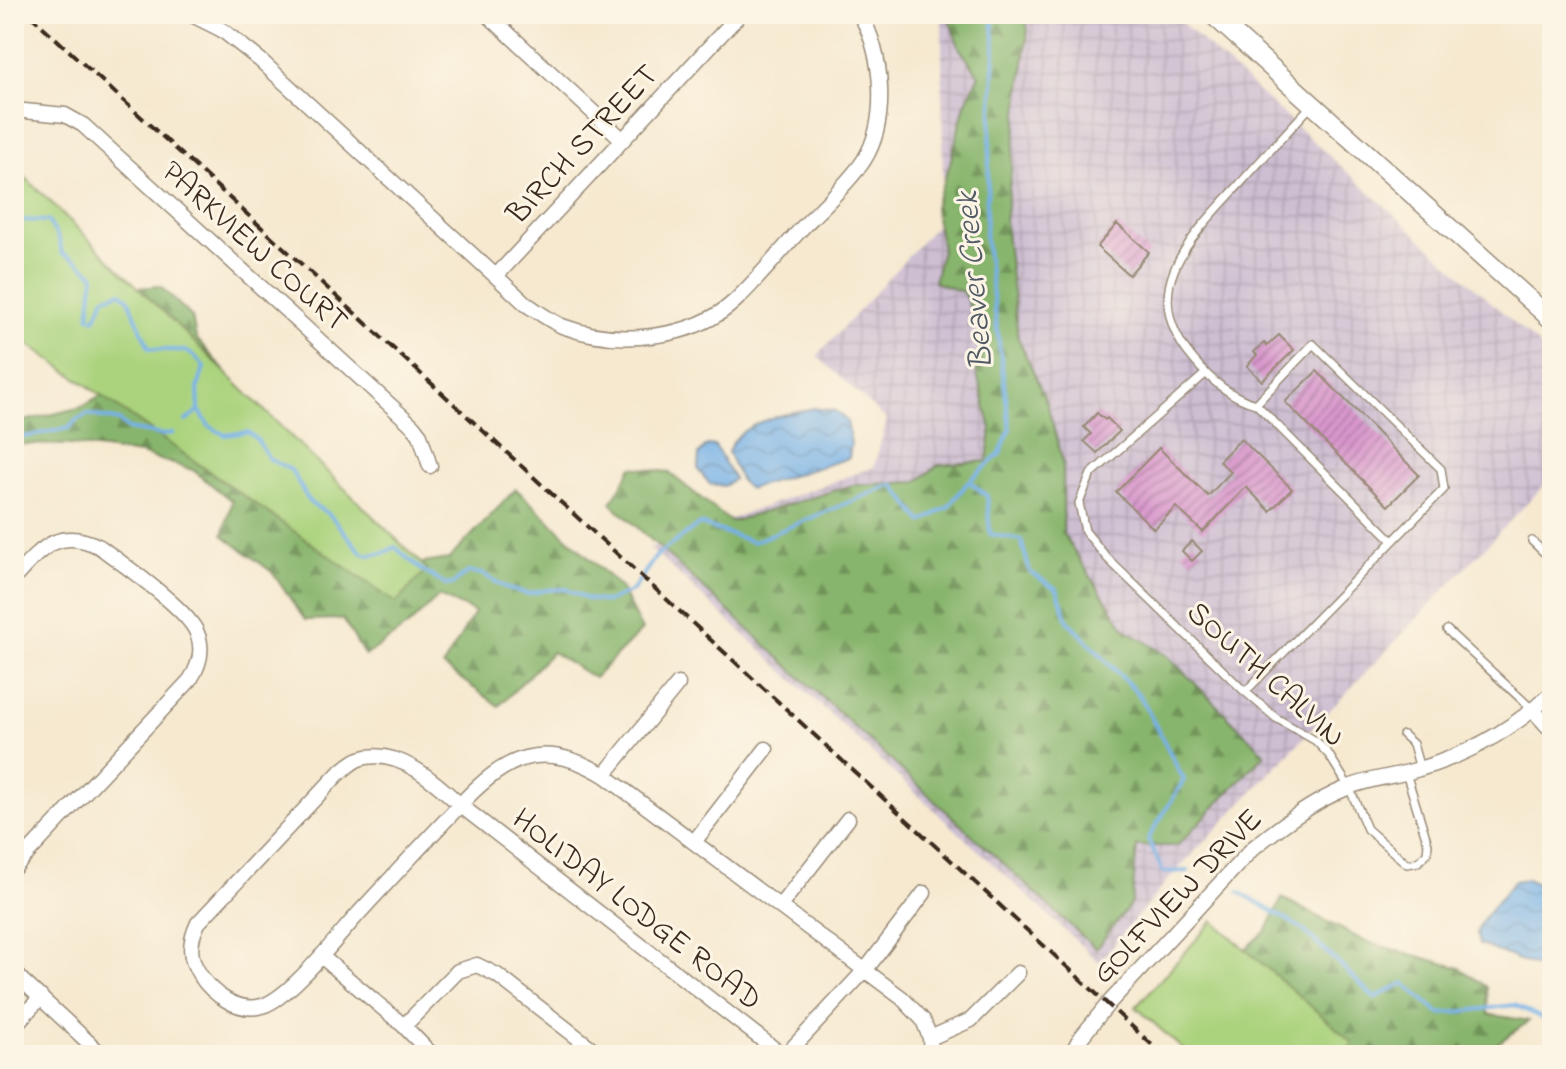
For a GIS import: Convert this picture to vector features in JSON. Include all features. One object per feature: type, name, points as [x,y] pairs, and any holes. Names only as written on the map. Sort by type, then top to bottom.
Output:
[{"type":"street","points":[[190,14],[222,30],[260,60],[526,304],[560,325],[593,335],[626,339],[678,330],[705,321],[734,303],[864,161],[877,128],[879,99],[875,45],[860,14]]},
{"type":"street","points":[[487,14],[623,140]]},
{"type":"street","name":"BIRCH STREET","points":[[496,276],[740,14]]},
{"type":"street","points":[[1212,14],[1552,320]]},
{"type":"street","name":"PARKVIEW COURT","points":[[14,110],[65,115],[83,125],[413,426],[420,435],[430,466]]},
{"type":"street","points":[[14,578],[50,543],[64,538],[85,539],[100,547],[184,615],[197,632],[201,651],[198,666],[190,680],[14,868]]},
{"type":"street","points":[[604,775],[678,684]]},
{"type":"street","name":"GOLFVIEW DRIVE","points":[[1071,1055],[1108,1004],[1253,848],[1315,803],[1349,787],[1413,771],[1468,751],[1504,732],[1552,693]]},
{"type":"street","points":[[1533,710],[1552,731]]},
{"type":"street","points":[[694,842],[766,749]]},
{"type":"street","name":"HOLIDAY LODGE ROAD","points":[[924,893],[864,971],[784,1055],[460,805],[432,781],[399,761],[371,757],[354,761],[338,774],[198,923],[191,937],[190,950],[193,963],[211,989],[223,999],[246,1007],[261,1007],[271,1002],[321,956],[460,805],[491,773],[525,757],[555,755],[570,758],[604,775],[780,906],[864,971],[915,1009],[930,1038],[931,1055]]},
{"type":"street","points":[[780,906],[848,819]]},
{"type":"street","points":[[321,956],[404,1026],[432,1055]]},
{"type":"street","points":[[404,1026],[450,977],[464,967],[477,965],[497,975],[600,1055]]},
{"type":"street","points":[[14,973],[102,1055]]},
{"type":"street","points":[[930,1038],[971,1020],[1018,973]]},
{"type":"street","points":[[14,1026],[41,997]]},
{"type":"lane","points":[[1313,105],[1195,232],[1174,267],[1167,302],[1183,348],[1205,374],[1237,399],[1256,404],[1393,541]]},
{"type":"lane","points":[[1245,692],[1444,489],[1441,469],[1313,344],[1256,404]]},
{"type":"lane","name":"SOUTH CALVIN","points":[[1205,374],[1091,474],[1079,503],[1085,531],[1107,558],[1245,692],[1276,718],[1316,741],[1329,755],[1349,787],[1367,829],[1407,864],[1418,862],[1427,853],[1428,844],[1413,771]]},
{"type":"lane","points":[[1532,541],[1552,560]]},
{"type":"lane","points":[[1447,630],[1533,710]]},
{"type":"lane","points":[[1403,735],[1413,744],[1413,771]]},
{"type":"shaded area","points":[[942,14],[1172,14],[1552,357],[1552,477],[1167,881],[1099,962],[650,548],[874,467],[887,420],[817,356],[943,218]]},
{"type":"green space","points":[[947,14],[1023,14],[1028,29],[1005,222],[1018,338],[1047,403],[1063,463],[1063,534],[1125,629],[1168,656],[1265,754],[1177,846],[1137,846],[1132,902],[1096,949],[611,503],[632,467],[668,472],[731,522],[853,485],[917,482],[938,465],[987,461],[991,429],[976,370],[985,347],[963,292],[934,282],[942,249],[934,207],[949,167],[965,104],[979,75],[960,49]]},
{"type":"green space","points":[[14,177],[26,178],[427,569],[396,603],[14,334]]},
{"type":"green space","points":[[160,286],[192,317],[196,338],[276,430],[411,565],[449,559],[516,489],[620,587],[642,630],[594,678],[552,652],[499,706],[443,666],[475,612],[439,596],[409,625],[365,656],[343,619],[305,620],[272,572],[223,535],[232,501],[193,470],[141,454],[73,445],[14,444],[20,422],[82,407],[120,385],[116,290]]},
{"type":"green space","points":[[1282,898],[1364,941],[1460,968],[1487,987],[1488,1014],[1529,1021],[1481,1055],[1215,1055],[1206,984],[1267,930]]},
{"type":"green space","points":[[1213,921],[1353,1043],[1343,1055],[1189,1055],[1136,1007]]},
{"type":"water","points":[[813,408],[835,411],[847,421],[851,444],[849,458],[749,489],[741,482],[728,452],[734,441],[764,421]]},
{"type":"water","points":[[707,445],[715,446],[734,479],[724,486],[710,484],[698,470],[699,454]]},
{"type":"water","points":[[1527,879],[1552,892],[1552,973],[1479,944],[1477,932],[1481,922],[1514,881]]},
{"type":"building","points":[[1117,224],[1149,252],[1129,275],[1097,247]]},
{"type":"building","points":[[1279,335],[1294,350],[1262,381],[1247,366],[1257,355],[1254,352]]},
{"type":"building","points":[[1317,371],[1419,475],[1388,506],[1285,402]]},
{"type":"building","points":[[1097,413],[1120,431],[1097,453],[1084,441],[1091,434],[1084,427]]},
{"type":"building","points":[[1241,439],[1292,489],[1270,511],[1246,487],[1203,532],[1176,507],[1154,529],[1116,492],[1159,448],[1208,496],[1231,472],[1219,461]]},
{"type":"building","points":[[1192,541],[1202,551],[1192,561],[1182,551]]},
{"type":"waterway","name":"Beaver Creek","points":[[969,481],[1000,454],[1010,429],[985,234],[995,51],[992,14]]},
{"type":"waterway","points":[[14,220],[48,221],[59,239],[62,253],[94,275],[89,316],[95,319],[105,297],[121,292],[129,300],[149,348],[184,351],[197,359],[204,367],[198,388],[199,410],[209,426],[225,435],[248,432],[269,459],[291,470],[310,503],[329,514],[361,552],[368,555],[384,553],[395,547],[419,568],[446,585],[453,584],[468,572],[483,574],[508,589],[528,594],[566,589],[587,599],[607,602],[632,591],[657,555],[700,524],[753,542],[893,484],[922,522],[948,507],[969,481],[987,496],[990,534],[1021,540],[1030,572],[1057,589],[1068,621],[1140,696],[1184,780],[1148,839],[1163,872],[1188,871]]},
{"type":"waterway","points":[[186,421],[199,410]]},
{"type":"waterway","points":[[14,439],[69,428],[88,414],[119,421],[128,429],[163,435],[173,433]]},
{"type":"waterway","points":[[1239,892],[1301,928],[1375,998],[1404,983],[1440,1014],[1515,1005],[1552,1023]]},
{"type":"railway","points":[[29,14],[1163,1055]]}]
